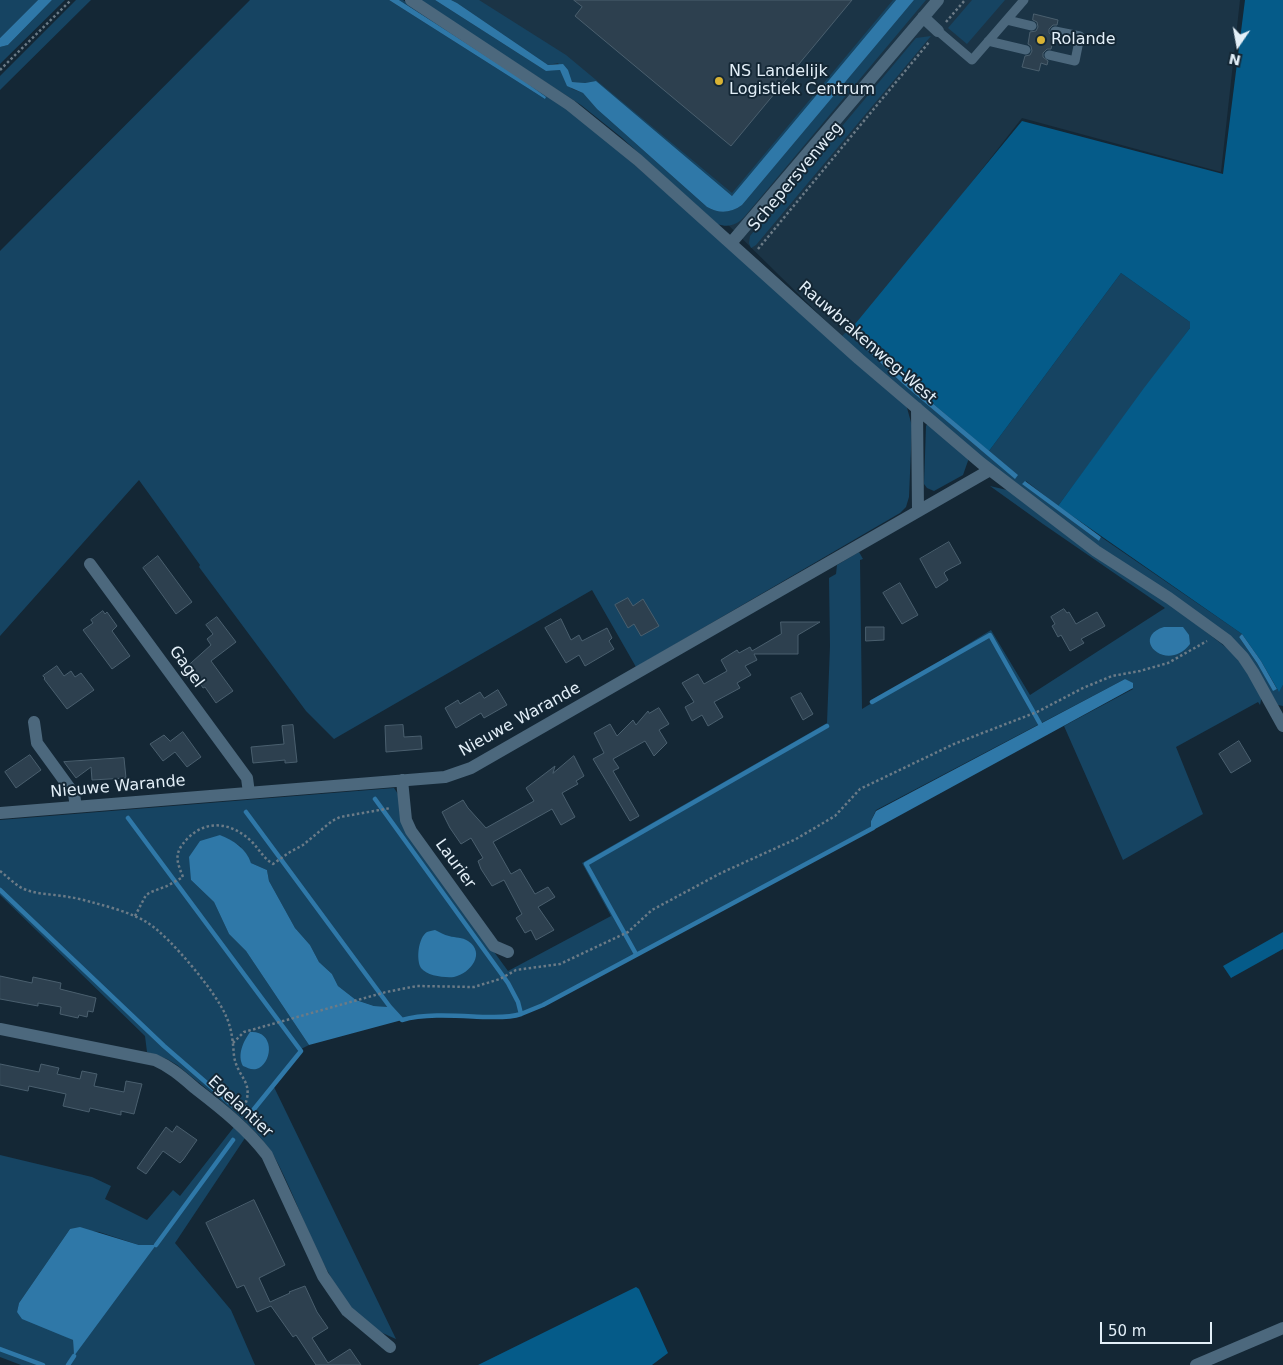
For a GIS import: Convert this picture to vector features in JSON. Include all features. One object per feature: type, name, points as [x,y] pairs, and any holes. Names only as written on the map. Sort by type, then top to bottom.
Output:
[{"type":"street","name":"Rauwbrakenweg-West","points":[[411,0],[570,105],[638,160],[859,359],[990,470],[1096,551],[1169,598],[1219,634],[1243,657],[1283,726]]},
{"type":"street","name":"Schepersvenweg","points":[[731,243],[938,0]]},
{"type":"street","points":[[923,18],[938,31]]},
{"type":"street","points":[[917,408],[918,511]]},
{"type":"street","name":"Nieuwe Warande","points":[[0,813],[445,776],[472,768],[990,470]]},
{"type":"street","name":"Gagel","points":[[90,564],[247,778],[249,793]]},
{"type":"street","points":[[34,722],[37,743],[74,794],[76,807]]},
{"type":"street","name":"Laurier","points":[[402,780],[406,820],[411,832],[494,946],[508,952]]},
{"type":"street","name":"Egelantier","points":[[0,1029],[155,1060],[174,1071],[254,1138],[267,1155],[323,1276],[347,1311],[390,1347]]},
{"type":"street","points":[[1196,1365],[1283,1328]]},
{"type":"lane","points":[[938,31],[972,60],[1024,0]]},
{"type":"lane","points":[[1007,20],[1032,26]]},
{"type":"lane","points":[[1049,55],[1075,61],[1080,36],[1055,31]]},
{"type":"lane","points":[[988,42],[1026,50]]},
{"type":"path","points":[[0,70],[70,0]]},
{"type":"path","name":"Schepersvenweg","points":[[749,260],[938,31],[966,0]]},
{"type":"path","points":[[233,1043],[244,1032],[386,992],[417,986],[474,988],[500,979],[516,970],[560,964],[628,932],[652,910],[721,873],[796,839],[835,816],[860,789],[954,744],[1028,716],[1083,688],[1112,676],[1168,663],[1219,634]]},
{"type":"path","points":[[135,916],[146,895],[183,877],[177,862],[179,848],[191,835],[207,826],[225,825],[240,832],[253,843],[265,860],[273,864],[290,852],[303,846],[332,821],[347,815],[387,809]]},
{"type":"path","points":[[0,871],[17,885],[30,892],[71,897],[135,916],[158,931],[202,980],[216,998],[227,1017],[236,1064],[248,1088],[244,1108],[235,1121]]},
{"type":"shaded area","points":[[0,0],[38,0],[0,38]]},
{"type":"shaded area","points":[[38,0],[52,0],[8,45],[0,47],[0,38]]},
{"type":"shaded area","points":[[52,0],[65,0],[0,64],[0,47],[8,45]]},
{"type":"shaded area","points":[[76,0],[91,0],[0,90],[0,76]]},
{"type":"shaded area","points":[[250,0],[389,0],[545,99],[399,0],[403,0],[569,107],[906,404],[912,426],[909,497],[906,507],[900,513],[636,667],[592,590],[334,739],[306,711],[199,567],[200,565],[139,480],[0,636],[0,251]]},
{"type":"shaded area","points":[[389,0],[399,0],[520,78],[546,97],[545,99]]},
{"type":"shaded area","points":[[419,0],[435,0],[546,71],[560,70],[572,89],[583,93],[597,109],[707,207],[725,212],[734,210],[742,205],[914,0],[926,0],[745,216],[736,224],[725,226],[717,224],[621,137],[581,105]]},
{"type":"shaded area","points":[[435,0],[451,0],[457,3],[548,65],[563,64],[568,70],[572,82],[585,83],[596,81],[732,196],[896,0],[914,0],[742,205],[734,210],[725,212],[707,207],[597,109],[583,93],[567,86],[560,70],[546,71]]},
{"type":"shaded area","points":[[442,0],[1240,0],[1221,172],[1022,118],[847,342],[650,148]]},
{"type":"shaded area","points":[[451,0],[479,0],[566,55],[732,193],[893,0],[896,0],[732,196],[596,81],[585,83],[572,82],[558,63],[548,65]]},
{"type":"shaded area","points":[[972,0],[1005,0],[967,44],[948,28]]},
{"type":"shaded area","points":[[1245,0],[1283,0],[1283,685],[1279,692],[1242,634],[1058,506],[1190,328],[1190,322],[1121,273],[989,451],[906,381],[851,329],[1022,121],[1223,174]]},
{"type":"shaded area","points":[[931,36],[756,245],[751,248],[749,243],[750,236],[916,38]]},
{"type":"shaded area","points":[[1121,273],[1190,322],[1190,328],[1058,506],[1026,481],[1023,484],[1099,541],[1101,537],[1242,634],[1239,637],[1273,690],[1277,689],[1279,691],[1283,685],[1283,706],[1278,705],[1258,672],[1005,477],[841,337],[847,331],[903,384],[1017,475],[989,451]]},
{"type":"shaded area","points":[[850,328],[906,381],[1018,475],[1015,479],[903,384],[847,331]]},
{"type":"shaded area","points":[[928,423],[969,458],[963,475],[934,491],[927,488],[924,484],[926,426]]},
{"type":"shaded area","points":[[1025,481],[1101,537],[1099,541],[1022,484]]},
{"type":"shaded area","points":[[990,486],[1011,491],[1167,602],[1233,652],[1262,695],[1260,705],[1258,702],[1176,747],[1203,814],[1123,860],[1064,726],[1133,689],[1125,679],[876,810],[871,821],[871,827],[517,1017],[413,1017],[402,1020],[390,1007],[374,1006],[356,1000],[338,986],[332,974],[319,962],[310,945],[295,928],[269,881],[267,870],[251,863],[240,846],[220,835],[191,880],[214,902],[229,934],[246,951],[309,1045],[299,1050],[273,1085],[396,1339],[369,1325],[339,1291],[315,1246],[284,1176],[266,1144],[230,1108],[177,1065],[167,1059],[147,1052],[145,1036],[0,895],[0,820],[394,788],[398,794],[405,830],[508,971],[611,916],[582,863],[827,723],[830,646],[829,578],[836,574],[837,565],[859,552],[863,559],[860,560],[862,709],[991,630],[1030,695],[1165,608]]},
{"type":"shaded area","points":[[1164,627],[1183,627],[1189,635],[1190,644],[1181,652],[1171,656],[1162,655],[1155,651],[1150,639],[1154,632]]},
{"type":"shaded area","points":[[1242,634],[1261,661],[1277,689],[1273,691],[1239,637]]},
{"type":"shaded area","points":[[1125,679],[1133,683],[1133,688],[875,829],[871,827],[871,821],[876,811]]},
{"type":"shaded area","points":[[220,835],[239,846],[246,853],[251,863],[267,870],[269,881],[295,928],[310,945],[319,962],[332,974],[338,986],[356,1000],[374,1006],[390,1007],[402,1020],[309,1045],[246,951],[229,934],[214,902],[191,880],[189,857],[200,841]]},
{"type":"shaded area","points":[[435,930],[447,936],[466,940],[473,946],[476,951],[476,957],[471,967],[454,977],[432,975],[421,968],[418,955],[420,944],[427,932]]},
{"type":"shaded area","points":[[1283,932],[1283,949],[1231,978],[1223,966]]},
{"type":"shaded area","points":[[250,1032],[263,1036],[269,1046],[269,1052],[264,1064],[255,1069],[243,1066],[241,1062],[243,1044]]},
{"type":"shaded area","points":[[234,1127],[245,1138],[175,1243],[231,1310],[255,1365],[21,1365],[0,1357],[0,1155],[92,1177],[111,1186],[105,1199],[147,1220],[173,1190],[180,1196]],"holes":[[[70,1229],[99,1232],[147,1246],[74,1355],[73,1340],[17,1312],[19,1303]]]},
{"type":"shaded area","points":[[80,1227],[139,1245],[156,1245],[74,1356],[73,1340],[22,1319],[17,1312],[19,1303],[70,1229]]},
{"type":"shaded area","points":[[636,1287],[639,1289],[668,1353],[652,1365],[478,1365]]},
{"type":"building","name":"NS Landelijk Logistiek Centrum","points":[[574,0],[852,0],[731,146],[575,16],[582,7]]},
{"type":"building","name":"Rolande","points":[[1034,14],[1058,20],[1057,25],[1053,25],[1049,29],[1049,33],[1054,37],[1051,49],[1047,49],[1043,53],[1043,57],[1048,61],[1047,65],[1041,63],[1039,71],[1022,67],[1025,56],[1030,55],[1032,51],[1031,46],[1028,44],[1030,32],[1036,31],[1038,27],[1037,22],[1033,20]]},
{"type":"building","points":[[949,542],[961,563],[944,573],[948,580],[936,588],[920,559]]},
{"type":"building","points":[[158,556],[192,602],[176,614],[143,568]]},
{"type":"building","points":[[900,583],[918,615],[902,624],[883,593]]},
{"type":"building","points":[[628,598],[633,606],[643,599],[659,626],[641,636],[634,624],[628,628],[615,605]]},
{"type":"building","points":[[1064,609],[1067,613],[1069,612],[1076,624],[1097,612],[1105,626],[1081,639],[1084,643],[1070,651],[1061,635],[1058,637],[1052,626],[1055,624],[1051,617]]},
{"type":"building","points":[[103,611],[105,614],[107,612],[117,626],[112,631],[130,656],[112,669],[83,630],[93,623],[91,620]]},
{"type":"building","points":[[217,617],[236,642],[211,661],[233,691],[216,703],[205,687],[203,688],[194,673],[187,678],[182,671],[211,645],[207,639],[213,634],[206,625]]},
{"type":"building","points":[[561,619],[571,640],[579,635],[582,641],[607,628],[612,638],[609,641],[614,649],[585,666],[579,655],[566,663],[545,628]]},
{"type":"building","points":[[781,622],[820,622],[798,635],[798,654],[754,654],[757,660],[745,666],[751,675],[737,683],[740,688],[714,702],[723,717],[708,726],[702,715],[692,721],[685,707],[694,702],[682,683],[698,674],[704,684],[727,671],[721,660],[737,650],[739,653],[750,647],[752,651],[781,634]]},
{"type":"building","points":[[866,627],[884,627],[884,640],[866,641]]},
{"type":"building","points":[[57,666],[64,676],[71,671],[75,677],[81,673],[94,690],[67,709],[43,676]]},
{"type":"building","points":[[498,690],[507,705],[484,718],[481,713],[456,728],[445,708],[458,700],[460,704],[480,692],[484,698]]},
{"type":"building","points":[[801,693],[813,714],[803,720],[791,698]]},
{"type":"building","points":[[659,708],[669,724],[659,730],[667,743],[654,756],[645,741],[613,759],[619,768],[613,771],[639,816],[630,821],[593,759],[604,753],[594,733],[610,724],[617,736],[633,720],[636,725],[648,711],[649,713]]},
{"type":"building","points":[[293,725],[297,762],[285,763],[285,760],[253,763],[251,747],[284,744],[282,726]]},
{"type":"building","points":[[403,725],[404,737],[421,736],[422,749],[386,752],[385,726]]},
{"type":"building","points":[[183,732],[201,757],[187,767],[175,752],[163,761],[150,744],[164,735],[170,741]]},
{"type":"building","points":[[1239,741],[1251,761],[1231,773],[1219,754]]},
{"type":"building","points":[[30,755],[41,770],[16,788],[5,772]]},
{"type":"building","points":[[574,756],[584,776],[576,781],[578,784],[562,793],[575,817],[561,825],[552,809],[493,842],[511,874],[520,869],[535,894],[548,887],[555,897],[538,907],[554,930],[536,940],[531,930],[525,933],[516,918],[522,914],[504,880],[492,886],[481,869],[478,861],[483,858],[471,838],[461,844],[442,812],[463,800],[486,828],[534,801],[526,788],[555,766],[553,773]]},
{"type":"building","points":[[124,758],[126,778],[92,780],[91,767],[76,778],[64,762]]},
{"type":"building","points":[[0,976],[32,983],[33,977],[61,983],[60,989],[96,998],[93,1012],[88,1011],[87,1017],[79,1015],[78,1018],[60,1014],[61,1007],[38,1003],[38,1006],[0,999]]},
{"type":"building","points":[[0,1064],[39,1072],[41,1064],[59,1068],[57,1074],[80,1079],[82,1071],[97,1074],[94,1086],[124,1092],[126,1081],[142,1084],[134,1114],[121,1111],[121,1115],[90,1108],[89,1112],[63,1106],[66,1094],[29,1086],[28,1091],[0,1085]]},
{"type":"building","points":[[177,1126],[197,1140],[183,1160],[180,1163],[163,1151],[146,1174],[137,1168],[166,1127],[172,1132]]},
{"type":"building","points":[[254,1200],[285,1265],[259,1278],[270,1302],[305,1286],[317,1312],[328,1328],[312,1338],[328,1363],[350,1349],[361,1365],[316,1365],[296,1335],[293,1337],[271,1306],[257,1312],[244,1285],[237,1288],[206,1223]]},
{"type":"waterway","points":[[872,702],[990,635],[1043,729]]},
{"type":"waterway","points":[[636,954],[586,864],[827,726]]},
{"type":"waterway","points":[[246,812],[390,1007],[402,1020],[432,1016],[498,1017],[521,1014],[518,1002],[508,983],[375,799]]},
{"type":"waterway","points":[[128,818],[301,1051],[250,1114],[245,1110]]},
{"type":"waterway","points":[[521,1014],[543,1005],[873,828]]},
{"type":"waterway","points":[[0,890],[164,1046],[232,1105]]},
{"type":"waterway","points":[[156,1245],[233,1140]]},
{"type":"waterway","points":[[0,1349],[43,1365]]},
{"type":"waterway","points":[[68,1365],[74,1356]]},
{"type":"place","name":"Rolande","points":[[1041,40]]},
{"type":"place","name":"NS Landelijk Logistiek Centrum","points":[[719,81]]}]
